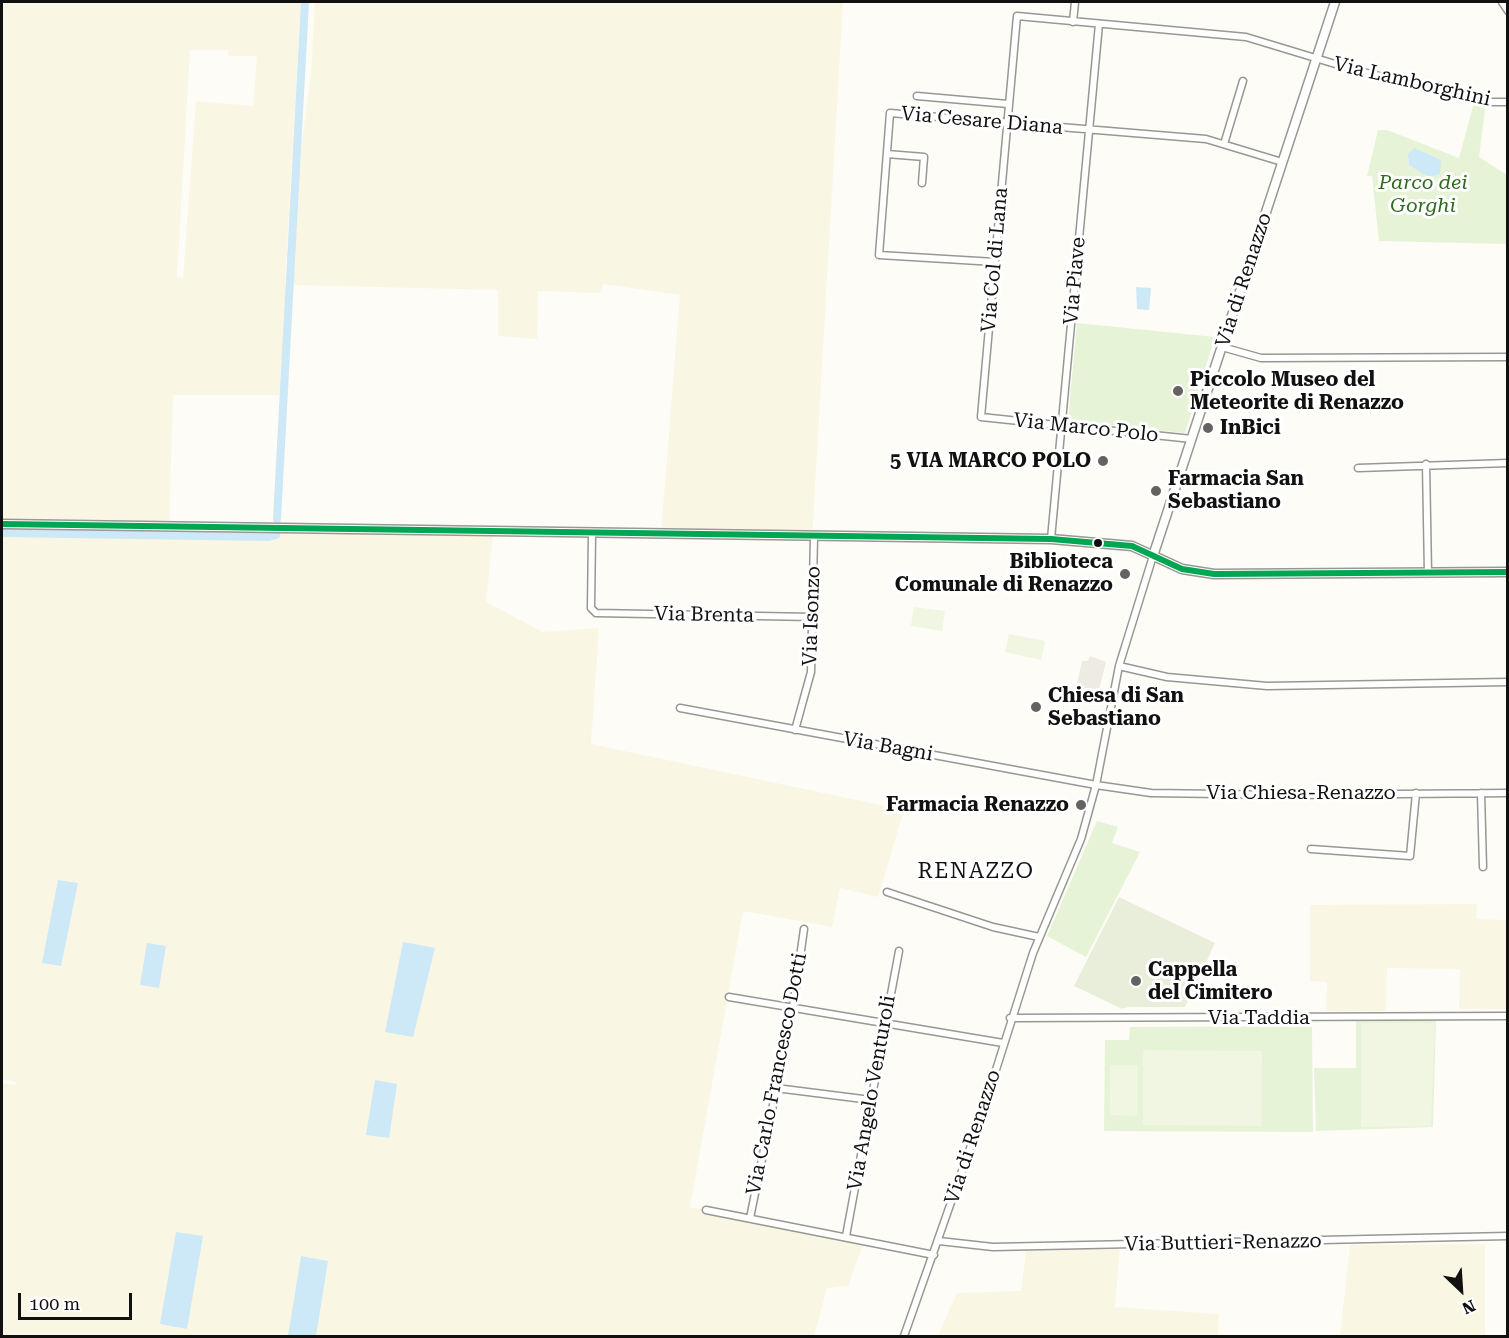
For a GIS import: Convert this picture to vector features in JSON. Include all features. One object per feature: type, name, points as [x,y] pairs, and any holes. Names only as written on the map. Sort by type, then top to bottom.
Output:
[{"type":"street","points":[[1073,22],[1075,2]]},
{"type":"street","name":"Via di Renazzo","points":[[904,1336],[981,1117],[1010,1018],[1039,937],[1081,839],[1096,785],[1119,666],[1335,2]]},
{"type":"street","points":[[1503,2],[1508,11]]},
{"type":"street","name":"Via Lamborghini","points":[[1017,16],[1246,38],[1316,60],[1486,102],[1508,102]]},
{"type":"street","name":"Via Col di Lana","points":[[981,417],[1017,16]]},
{"type":"street","name":"Via Piave","points":[[1051,538],[1099,24]]},
{"type":"street","points":[[1224,144],[1243,81]]},
{"type":"street","points":[[917,96],[1008,104]]},
{"type":"street","name":"Via Cesare Diana","points":[[995,262],[879,255],[890,113],[1206,140],[1282,162]]},
{"type":"street","points":[[887,154],[924,157],[922,183]]},
{"type":"street","points":[[1222,347],[1261,358],[1508,357]]},
{"type":"street","name":"Via Marco Polo","points":[[981,417],[1192,439]]},
{"type":"street","points":[[1358,468],[1508,463]]},
{"type":"street","points":[[1426,464],[1428,573]]},
{"type":"street","points":[[2,524],[814,537],[1051,538],[1132,546],[1182,569],[1214,574],[1508,572]]},
{"type":"street","name":"Via Brenta","points":[[592,534],[591,608],[596,612],[813,616]]},
{"type":"street","name":"Via Isonzo","points":[[795,730],[811,672],[814,537]]},
{"type":"street","points":[[1119,666],[1167,677],[1267,686],[1508,682]]},
{"type":"street","name":"Via Bagni","points":[[680,708],[1096,785]]},
{"type":"street","name":"Via Chiesa-Renazzo","points":[[1096,785],[1151,793],[1290,795],[1508,793]]},
{"type":"street","points":[[1311,849],[1410,856],[1416,793]]},
{"type":"street","points":[[1481,793],[1483,867]]},
{"type":"street","points":[[887,892],[993,927],[1039,937]]},
{"type":"street","name":"Via Carlo Francesco Dotti","points":[[750,1218],[793,1007],[804,929]]},
{"type":"street","name":"Via Angelo Venturoli","points":[[846,1236],[899,951]]},
{"type":"street","points":[[729,997],[1003,1043]]},
{"type":"street","name":"Via Taddia","points":[[1010,1018],[1508,1016]]},
{"type":"street","points":[[776,1088],[871,1100]]},
{"type":"street","points":[[706,1210],[934,1255]]},
{"type":"street","name":"Via Buttieri-Renazzo","points":[[939,1241],[993,1247],[1508,1236]]},
{"type":"shaded area","points":[[2,2],[301,2],[285,284],[290,285],[288,395],[173,395],[169,530],[493,533],[486,602],[543,632],[599,628],[591,744],[904,810],[878,897],[840,888],[832,927],[743,911],[690,1207],[864,1242],[848,1286],[827,1288],[814,1336],[2,1336],[2,1083],[15,1085],[16,1082],[2,1079]],"holes":[[[190,50],[228,50],[228,56],[257,56],[253,106],[196,101],[183,278],[177,277]]]},
{"type":"shaded area","points":[[315,2],[843,2],[812,539],[661,533],[680,295],[603,284],[600,293],[538,291],[537,339],[498,336],[498,290],[295,285],[291,281],[297,179],[311,74]]},
{"type":"shaded area","points":[[1090,656],[1106,662],[1096,701],[1084,698],[1085,693],[1079,691],[1077,684],[1082,661],[1088,661]]},
{"type":"shaded area","points":[[1477,904],[1476,919],[1507,920],[1507,1009],[1459,1009],[1460,969],[1387,968],[1386,1011],[1326,1011],[1327,982],[1310,981],[1310,905]]},
{"type":"shaded area","points":[[1485,1244],[1485,1336],[1340,1336],[1350,1245]]},
{"type":"shaded area","points":[[1120,1245],[1115,1307],[1219,1314],[1218,1336],[938,1336],[957,1293],[1021,1291],[1026,1251]]},
{"type":"green space","name":"Parco dei Gorghi","points":[[1475,99],[1486,102],[1479,157],[1507,175],[1507,244],[1379,241],[1372,176],[1367,176],[1378,130],[1387,130],[1459,158]]},
{"type":"green space","points":[[1077,323],[1215,337],[1185,433],[1068,421]]},
{"type":"green space","points":[[914,607],[945,611],[942,631],[911,626]]},
{"type":"green space","points":[[1009,634],[1045,641],[1041,660],[1005,652]]},
{"type":"green space","points":[[1097,821],[1118,827],[1112,843],[1140,852],[1086,957],[1047,936]]},
{"type":"green space","points":[[1119,897],[1215,943],[1185,1007],[1128,1007],[1122,1009],[1074,986]]},
{"type":"green space","points":[[1436,1020],[1433,1127],[1316,1131],[1314,1068],[1356,1068],[1356,1021]]},
{"type":"green space","points":[[1361,1023],[1435,1023],[1431,1126],[1361,1127]]},
{"type":"green space","points":[[1312,1026],[1313,1132],[1104,1131],[1105,1040],[1129,1040],[1130,1027]]},
{"type":"green space","points":[[1143,1050],[1262,1051],[1261,1126],[1143,1125]]},
{"type":"green space","points":[[1110,1065],[1138,1065],[1138,1116],[1110,1115]]},
{"type":"water","points":[[1414,148],[1441,160],[1440,174],[1429,177],[1409,165],[1408,154]]},
{"type":"water","points":[[1136,287],[1151,288],[1149,310],[1137,309]]},
{"type":"water","points":[[58,880],[78,883],[61,966],[42,963]]},
{"type":"water","points":[[403,942],[435,948],[413,1037],[385,1032]]},
{"type":"water","points":[[147,943],[166,946],[159,988],[140,985]]},
{"type":"water","points":[[375,1080],[397,1084],[389,1138],[366,1135]]},
{"type":"water","points":[[176,1232],[203,1236],[187,1329],[160,1324]]},
{"type":"water","points":[[301,1256],[328,1261],[316,1336],[288,1336]]},
{"type":"waterway","points":[[277,519],[305,2]]},
{"type":"waterway","points":[[2,533],[269,537],[276,535]]},
{"type":"transit line","points":[[2,524],[1051,539],[1132,546],[1182,569],[1214,574],[1508,572]]},
{"type":"place","name":"Piccolo Museo del Meteorite di Renazzo","points":[[1178,391]]},
{"type":"place","name":"InBici","points":[[1208,428]]},
{"type":"place","name":"5 VIA MARCO POLO","points":[[1103,461]]},
{"type":"place","name":"Farmacia San Sebastiano","points":[[1156,491]]},
{"type":"place","name":"Biblioteca Comunale di Renazzo","points":[[1125,574]]},
{"type":"place","name":"Chiesa di San Sebastiano","points":[[1036,707]]},
{"type":"place","name":"Farmacia Renazzo","points":[[1081,805]]},
{"type":"place","name":"Cappella del Cimitero","points":[[1136,981]]},
{"type":"district","name":"RENAZZO","points":[[976,872]]}]
